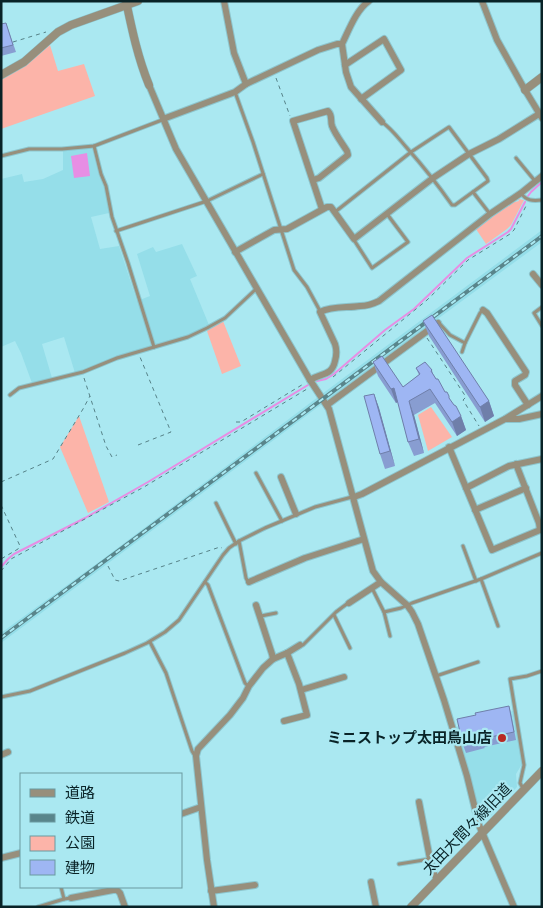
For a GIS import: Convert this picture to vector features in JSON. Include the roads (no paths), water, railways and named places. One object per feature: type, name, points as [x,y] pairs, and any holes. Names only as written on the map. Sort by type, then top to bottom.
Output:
[{"type":"street","points":[[1,75],[24,62],[58,32],[79,21],[127,3],[138,1]]},
{"type":"street","points":[[224,1],[234,53],[246,84]]},
{"type":"street","points":[[369,1],[364,4],[355,18],[342,44],[348,80],[351,87],[382,122]]},
{"type":"street","points":[[235,252],[274,230],[287,229],[327,207],[331,207],[354,239],[433,178],[469,154],[540,116],[497,40],[482,1]]},
{"type":"street","points":[[127,3],[139,60],[176,149],[256,289],[327,405],[373,571],[381,582],[407,605],[418,624],[444,700],[476,818],[514,907]]},
{"type":"street","points":[[345,65],[384,39],[401,70],[362,99]]},
{"type":"street","points":[[163,120],[235,92],[246,84],[318,50],[342,44]]},
{"type":"street","points":[[525,90],[542,77]]},
{"type":"street","points":[[313,180],[348,155],[347,150],[332,127],[331,115],[328,111],[292,121],[322,209]]},
{"type":"street","points":[[312,383],[315,376],[330,372],[337,353],[335,344],[320,312],[324,309],[371,305],[379,301],[542,176]]},
{"type":"street","points":[[533,274],[542,285]]},
{"type":"street","points":[[483,310],[487,313],[526,372],[516,382],[516,385],[528,405]]},
{"type":"street","points":[[327,405],[438,323]]},
{"type":"street","points":[[354,497],[505,419],[542,396]]},
{"type":"street","points":[[505,419],[519,419],[542,414]]},
{"type":"street","points":[[450,448],[492,550],[540,530],[516,464]]},
{"type":"street","points":[[466,488],[509,466],[542,459]]},
{"type":"street","points":[[281,477],[296,514]]},
{"type":"street","points":[[475,510],[526,488]]},
{"type":"street","points":[[248,582],[305,558],[364,539]]},
{"type":"street","points":[[348,603],[381,582]]},
{"type":"street","points":[[256,605],[273,659]]},
{"type":"street","points":[[214,907],[201,807],[196,756],[198,749],[243,698],[249,686],[263,668],[273,659],[288,653],[300,645]]},
{"type":"street","points":[[284,721],[307,715],[296,673],[288,653]]},
{"type":"street","points":[[301,690],[344,677]]},
{"type":"street","points":[[1,755],[8,752]]},
{"type":"street","name":"太田大間々線旧道","points":[[411,907],[542,770]]},
{"type":"street","points":[[419,802],[430,859],[437,880]]},
{"type":"street","points":[[182,814],[201,807]]},
{"type":"street","points":[[1,858],[20,853]]},
{"type":"street","points":[[371,882],[376,907]]},
{"type":"street","points":[[211,891],[255,885]]},
{"type":"street","points":[[68,899],[117,890],[124,907]]},
{"type":"lane","points":[[235,92],[296,274],[307,287],[320,312]]},
{"type":"lane","points":[[1,156],[29,149],[62,149],[94,146],[163,120]]},
{"type":"lane","points":[[335,213],[411,152],[449,127],[488,178],[488,181],[455,205],[452,204],[411,152],[391,129],[382,122]]},
{"type":"lane","points":[[94,146],[106,186],[116,231],[154,347]]},
{"type":"lane","points":[[516,158],[535,182]]},
{"type":"lane","points":[[116,231],[207,201],[263,174]]},
{"type":"lane","points":[[473,192],[490,214]]},
{"type":"lane","points":[[521,193],[522,196],[529,200],[542,200]]},
{"type":"lane","points":[[354,239],[372,268],[408,242],[387,213]]},
{"type":"lane","points":[[10,394],[19,388],[83,372],[117,358],[182,339],[225,318],[256,289]]},
{"type":"lane","points":[[542,307],[534,313],[542,326]]},
{"type":"lane","points":[[462,352],[483,310]]},
{"type":"lane","points":[[438,323],[450,335],[465,343]]},
{"type":"lane","points":[[256,472],[282,521]]},
{"type":"lane","points":[[1,697],[30,691],[150,642],[166,632],[179,620],[222,555],[237,543],[296,514],[348,497],[354,497]]},
{"type":"lane","points":[[216,503],[237,543],[248,582]]},
{"type":"lane","points":[[463,546],[476,581]]},
{"type":"lane","points":[[384,612],[401,608],[476,581],[542,552]]},
{"type":"lane","points":[[481,579],[498,626]]},
{"type":"lane","points":[[205,582],[245,683],[249,686]]},
{"type":"lane","points":[[372,588],[384,612],[390,636]]},
{"type":"lane","points":[[300,645],[348,603]]},
{"type":"lane","points":[[260,616],[276,613]]},
{"type":"lane","points":[[334,615],[350,648]]},
{"type":"lane","points":[[150,642],[166,673],[192,752],[196,756]]},
{"type":"lane","points":[[435,676],[478,662]]},
{"type":"lane","points":[[524,790],[520,783],[524,765],[510,679],[542,672]]},
{"type":"lane","points":[[399,864],[430,859]]},
{"type":"lane","points":[[38,907],[68,899],[62,888]]},
{"type":"waterway","points":[[528,196],[542,182]]},
{"type":"waterway","points":[[317,381],[326,379],[334,374],[385,330],[414,309],[467,258],[508,232],[525,202]]},
{"type":"waterway","points":[[1,567],[14,554],[85,518],[148,482],[308,385]]},
{"type":"railway","points":[[1,638],[542,236]]},
{"type":"place","name":"ミニストップ太田鳥山店","points":[[502,738]]}]
